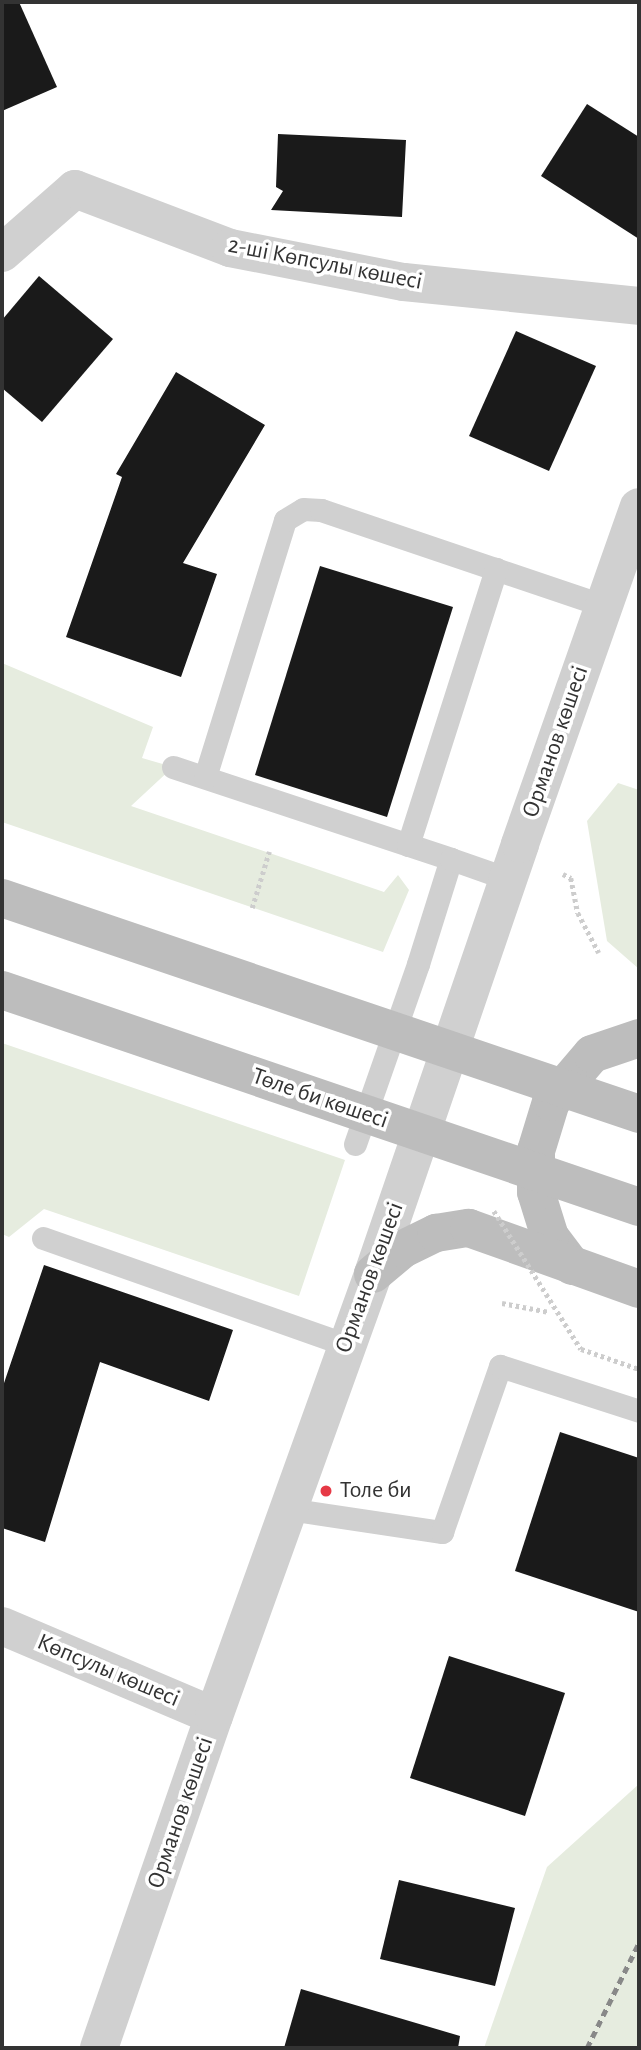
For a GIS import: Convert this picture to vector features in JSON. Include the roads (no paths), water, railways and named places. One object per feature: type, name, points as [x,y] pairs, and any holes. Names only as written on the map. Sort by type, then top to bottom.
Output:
[{"type":"main road","points":[[2,898],[639,1114]]},
{"type":"main road","name":"Төле би көшесі","points":[[2,990],[639,1207]]},
{"type":"main road","points":[[572,1266],[550,1237],[536,1192],[536,1151],[551,1102],[592,1054],[639,1038]]},
{"type":"main road","points":[[373,1274],[402,1249],[436,1233],[469,1228],[639,1289]]},
{"type":"street","name":"2-ші Көпсулы көшесі","points":[[2,253],[75,189],[230,248],[404,282],[639,306]]},
{"type":"street","name":"Орманов көшесі","points":[[99,2048],[214,1716],[373,1274],[508,878],[639,507]]},
{"type":"street","name":"Көпсулы көшесі","points":[[2,1626],[214,1716]]},
{"type":"lane","points":[[205,777],[285,520],[303,509],[321,510],[605,606]]},
{"type":"lane","points":[[408,845],[496,569]]},
{"type":"lane","points":[[173,767],[508,878]]},
{"type":"lane","points":[[355,1143],[418,964],[450,859]]},
{"type":"lane","points":[[43,1238],[346,1345]]},
{"type":"lane","points":[[288,1509],[442,1532],[500,1366],[639,1412]]},
{"type":"railway","points":[[587,2048],[639,1943]]},
{"type":"place","name":"Толе би","points":[[326,1491]]}]
